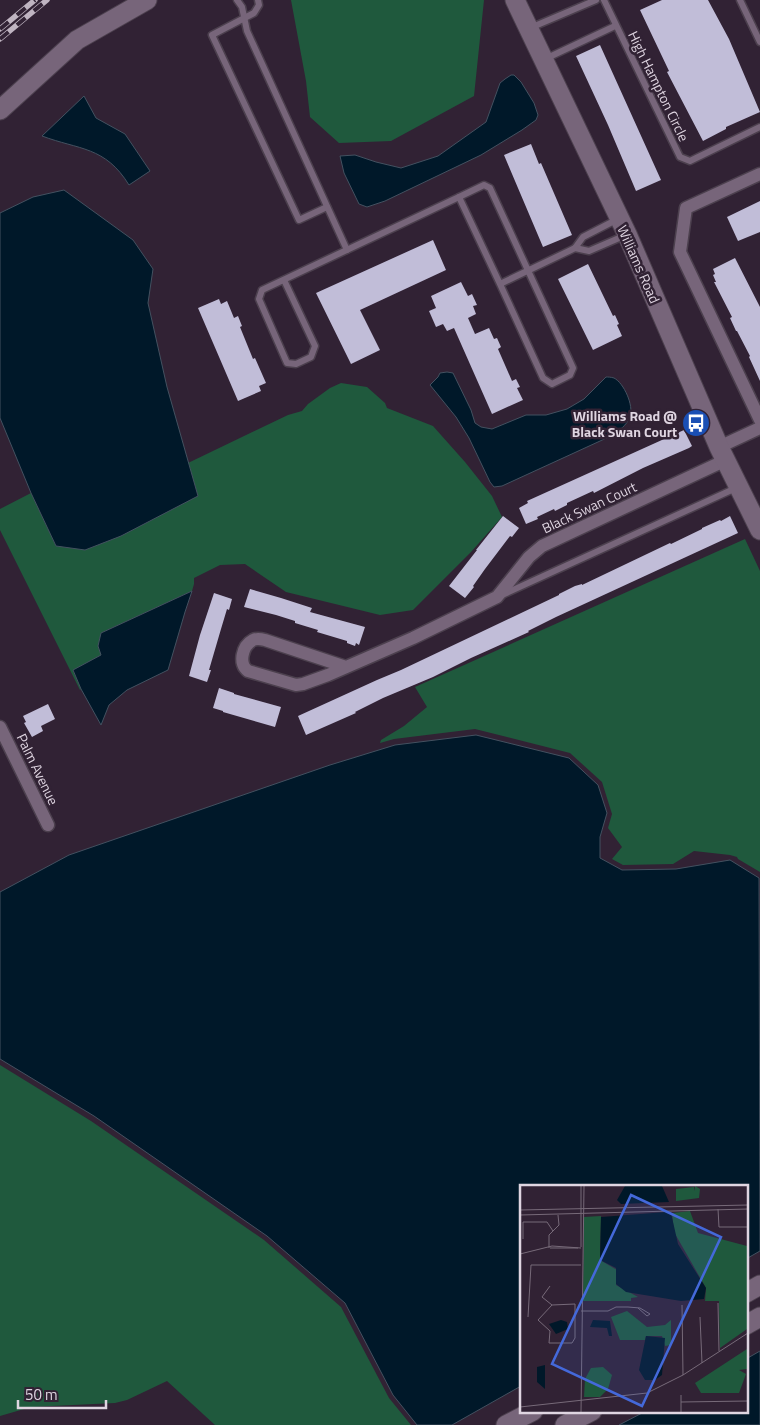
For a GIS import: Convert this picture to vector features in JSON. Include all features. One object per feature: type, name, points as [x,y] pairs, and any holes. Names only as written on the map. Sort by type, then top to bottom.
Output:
[{"type":"street","points":[[0,110],[77,40],[147,0]]},
{"type":"street","name":"Williams Road","points":[[515,0],[623,226],[722,454],[760,530]]},
{"type":"street","points":[[760,174],[686,208],[680,252],[760,420]]},
{"type":"street","name":"Black Swan Court","points":[[346,667],[257,639],[251,641],[246,648],[242,663],[243,668],[248,671],[296,685],[320,678],[346,667],[413,638],[497,597],[529,557],[542,546],[722,454],[760,428]]},
{"type":"street","name":"Palm Avenue","points":[[0,727],[48,824]]},
{"type":"street","points":[[748,1292],[760,1285]]},
{"type":"street","points":[[748,1324],[760,1317]]},
{"type":"street","points":[[506,1425],[531,1412]]},
{"type":"street","points":[[565,1425],[590,1412]]},
{"type":"lane","points":[[238,0],[242,7],[247,31],[347,250]]},
{"type":"lane","points":[[258,0],[259,6],[257,10],[212,35],[299,220],[327,207]]},
{"type":"lane","points":[[529,29],[596,0]]},
{"type":"lane","name":"High Hampton Circle","points":[[604,0],[680,157],[690,161],[760,127]]},
{"type":"lane","points":[[740,0],[760,42]]},
{"type":"lane","points":[[544,60],[615,26]]},
{"type":"lane","points":[[284,280],[315,346],[311,357],[296,364],[287,363],[259,300],[262,290],[484,185],[490,188],[573,368],[570,375],[552,384],[543,378],[459,197]]},
{"type":"lane","points":[[575,248],[589,252],[623,226]]},
{"type":"lane","points":[[500,284],[575,248],[583,237],[623,226]]},
{"type":"lane","points":[[497,597],[739,486]]},
{"type":"green space","points":[[291,0],[484,0],[474,96],[391,141],[339,143],[310,117],[306,81]]},
{"type":"green space","points":[[341,383],[367,387],[385,403],[387,408],[433,426],[492,496],[502,517],[471,552],[413,610],[380,615],[286,592],[245,564],[220,565],[194,578],[192,591],[101,633],[101,655],[73,671],[80,690],[0,530],[0,509],[31,493],[56,546],[198,496],[188,463],[288,415],[302,411],[308,404],[330,388]]},
{"type":"green space","points":[[745,539],[760,571],[760,872],[737,857],[694,851],[673,864],[623,865],[612,859],[622,847],[608,828],[612,814],[602,782],[570,753],[475,729],[394,739],[380,743],[381,740],[404,726],[427,707],[415,687]]},
{"type":"green space","points":[[0,1065],[91,1121],[264,1240],[341,1307],[389,1398],[411,1425],[215,1425],[167,1381],[127,1400],[115,1403],[31,1407],[0,1416]]},
{"type":"water","points":[[514,75],[521,82],[534,103],[538,115],[536,120],[481,155],[385,201],[367,207],[359,204],[344,173],[340,156],[355,155],[401,168],[438,156],[486,122],[500,83]]},
{"type":"water","points":[[84,96],[96,118],[125,134],[150,171],[129,185],[120,172],[101,156],[42,136]]},
{"type":"water","points":[[64,190],[133,240],[153,269],[148,303],[167,387],[198,496],[121,536],[85,550],[56,546],[31,493],[0,418],[0,213],[33,197]]},
{"type":"water","points":[[440,373],[453,373],[471,410],[475,423],[481,427],[492,429],[526,415],[546,415],[567,409],[584,399],[606,377],[614,378],[625,390],[631,412],[625,425],[611,436],[502,486],[494,487],[456,417],[430,385]]},
{"type":"water","points":[[192,591],[168,670],[127,690],[109,705],[101,725],[73,670],[101,655],[98,646],[101,633]]},
{"type":"water","points":[[476,735],[569,758],[598,785],[607,813],[600,837],[600,858],[622,870],[676,869],[730,860],[759,878],[760,1251],[748,1258],[748,1185],[520,1185],[520,1387],[452,1425],[417,1425],[393,1395],[345,1303],[267,1236],[94,1116],[0,1059],[0,892],[69,855],[330,765],[395,745]]},
{"type":"water","points":[[760,1351],[760,1425],[619,1425],[644,1412],[748,1412],[748,1358]]},
{"type":"building","points":[[662,0],[708,0],[729,39],[760,112],[726,127],[726,129],[703,141],[667,72],[669,71],[640,10]]},
{"type":"building","points":[[600,45],[661,180],[636,191],[576,56]]},
{"type":"building","points":[[531,144],[572,235],[543,247],[504,155]]},
{"type":"building","points":[[760,201],[760,232],[738,241],[727,217]]},
{"type":"building","points":[[433,240],[446,270],[360,310],[380,350],[351,364],[316,293]]},
{"type":"building","points":[[735,258],[760,307],[760,381],[750,356],[730,318],[732,317],[714,282],[716,282],[713,269]]},
{"type":"building","points":[[588,264],[613,316],[615,315],[622,336],[593,350],[558,279]]},
{"type":"building","points":[[461,282],[468,296],[472,294],[477,305],[473,306],[476,314],[468,318],[475,334],[489,328],[494,339],[497,338],[501,347],[498,349],[512,381],[516,379],[520,387],[517,388],[523,400],[492,414],[454,328],[447,331],[443,324],[436,327],[429,311],[436,308],[431,296]]},
{"type":"building","points":[[219,299],[221,304],[227,301],[234,318],[238,316],[242,326],[240,327],[253,359],[255,358],[266,383],[259,386],[261,391],[238,401],[198,308]]},
{"type":"building","points":[[684,430],[692,446],[689,448],[643,468],[594,493],[593,491],[567,503],[567,505],[555,511],[554,509],[526,524],[519,508],[528,503],[527,501]]},
{"type":"building","points":[[503,516],[519,528],[512,537],[510,536],[465,598],[449,586]]},
{"type":"building","points":[[730,516],[738,533],[306,735],[298,716],[401,670],[575,586],[582,585]]},
{"type":"building","points":[[250,589],[312,608],[310,612],[365,627],[359,645],[356,643],[355,646],[347,643],[347,641],[317,632],[318,630],[295,623],[295,621],[244,607]]},
{"type":"building","points":[[214,593],[232,599],[229,610],[227,609],[207,682],[189,676]]},
{"type":"building","points":[[219,688],[281,707],[275,727],[213,708]]},
{"type":"building","points":[[48,704],[55,719],[41,726],[43,731],[32,737],[24,723],[26,722],[23,716]]},
{"type":"railway","points":[[0,29],[35,0]]},
{"type":"railway","points":[[0,39],[47,0]]},
{"type":"place","name":"Williams Road @ Black Swan Court","points":[[696,423]]}]
